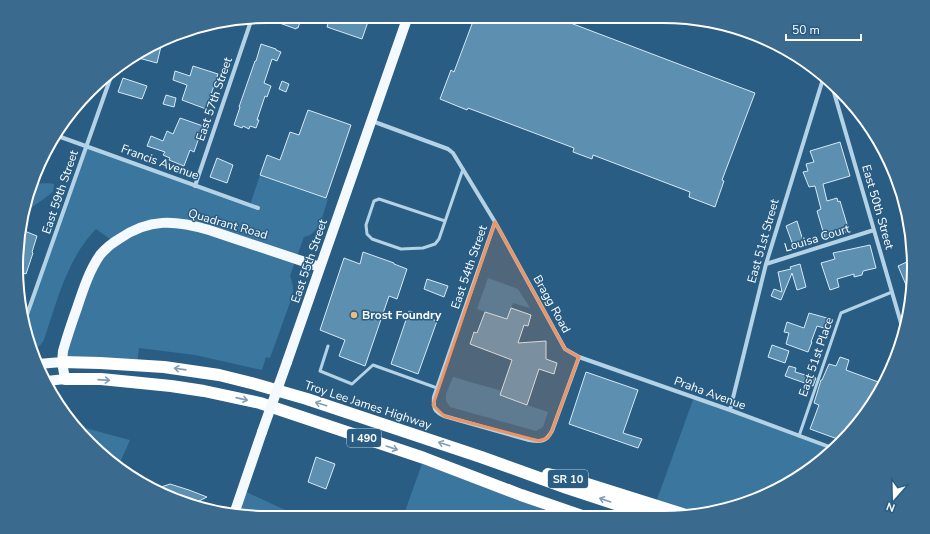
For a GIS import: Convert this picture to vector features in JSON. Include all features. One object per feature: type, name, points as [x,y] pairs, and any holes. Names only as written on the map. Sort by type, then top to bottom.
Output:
[{"type":"highway","name":"Troy Lee James Highway","points":[[62,362],[164,367],[201,372],[255,384],[307,399],[637,511]]},
{"type":"highway","name":"I 490","points":[[65,379],[101,379],[170,386],[204,391],[260,403],[424,458],[565,511]]},
{"type":"highway","name":"SR 10","points":[[481,457],[581,482],[671,510]]},
{"type":"main road","name":"East 55th Street","points":[[236,509],[406,23]]},
{"type":"main road","name":"Quadrant Road","points":[[65,379],[62,362],[64,346],[84,287],[93,267],[101,254],[114,242],[142,227],[167,222],[191,225],[320,267]]},
{"type":"main road","points":[[43,364],[62,362]]},
{"type":"main road","points":[[51,381],[65,379]]},
{"type":"street","name":"East 57th Street","points":[[195,186],[250,24]]},
{"type":"street","name":"East 59th Street","points":[[28,313],[110,81]]},
{"type":"street","name":"East 51st Street","points":[[730,410],[766,264],[822,82]]},
{"type":"street","name":"East 50th Street","points":[[835,93],[901,322]]},
{"type":"street","name":"Bragg Road","points":[[372,121],[448,149],[453,153],[495,222],[565,349],[579,357]]},
{"type":"street","name":"Francis Avenue","points":[[60,138],[258,208]]},
{"type":"street","name":"East 54th Street","points":[[495,222],[437,388],[433,401],[435,410],[444,416],[529,440],[539,441],[548,438],[552,432],[579,357]]},
{"type":"street","name":"Louisa Court","points":[[766,264],[874,230]]},
{"type":"street","name":"Praha Avenue","points":[[579,357],[730,410],[828,447]]},
{"type":"lane","points":[[445,222],[379,199],[374,201],[366,225],[366,234],[372,239],[400,249],[423,248],[435,244],[439,239],[445,222],[463,170]]},
{"type":"lane","name":"East 51st Place","points":[[799,436],[841,313],[892,292]]},
{"type":"lane","points":[[328,346],[320,371],[352,384],[373,365],[437,388]]},
{"type":"highlighted area","points":[[495,222],[565,349],[579,357],[552,431],[548,438],[539,441],[444,416],[433,405]]},
{"type":"shaded area","points":[[87,146],[250,205],[260,175],[328,199],[317,229],[310,235],[304,237],[290,276],[293,286],[292,297],[270,358],[266,357],[262,370],[195,355],[139,348],[137,364],[62,362],[84,287],[114,242],[96,229],[77,254],[70,267],[44,340],[42,344],[37,347],[28,313]]},
{"type":"shaded area","points":[[38,184],[54,184],[53,192],[30,209],[31,204]]},
{"type":"shaded area","points":[[488,278],[518,289],[530,308],[513,303],[507,319],[477,309]]},
{"type":"shaded area","points":[[453,377],[502,391],[501,396],[548,412],[543,427],[536,431],[450,407],[446,401],[446,394]]},
{"type":"shaded area","points":[[694,397],[828,446],[799,470],[771,486],[741,498],[726,503],[695,509],[672,510],[655,505]]},
{"type":"shaded area","points":[[84,428],[130,440],[120,462],[94,440]]},
{"type":"shaded area","points":[[424,458],[566,511],[405,511]]},
{"type":"shaded area","points":[[242,490],[287,511],[267,511],[236,509]]},
{"type":"building","points":[[280,23],[300,23],[296,29]]},
{"type":"building","points":[[328,23],[368,23],[362,39],[327,27]]},
{"type":"building","points":[[472,23],[570,23],[755,93],[722,180],[724,181],[715,207],[689,197],[690,192],[593,155],[592,159],[573,152],[574,148],[440,99],[451,70],[454,72]]},
{"type":"building","points":[[261,44],[281,52],[277,61],[272,59],[264,83],[271,86],[267,97],[265,96],[257,120],[259,120],[256,128],[250,126],[249,129],[243,126],[242,128],[234,125]]},
{"type":"building","points":[[161,47],[157,63],[141,59]]},
{"type":"building","points":[[193,66],[218,74],[206,109],[182,100],[187,85],[173,80],[175,71],[190,76]]},
{"type":"building","points":[[123,78],[147,86],[142,99],[118,92]]},
{"type":"building","points":[[282,81],[289,84],[286,92],[279,89]]},
{"type":"building","points":[[166,95],[176,98],[174,107],[163,104]]},
{"type":"building","points":[[308,110],[351,125],[326,198],[260,175],[267,155],[280,160],[290,132],[299,135]]},
{"type":"building","points":[[180,118],[203,126],[194,152],[190,150],[184,166],[169,160],[170,158],[163,155],[165,152],[147,146],[151,136],[163,141],[167,131],[173,134]]},
{"type":"building","points":[[840,142],[850,176],[823,184],[827,201],[837,198],[838,202],[840,201],[849,231],[825,238],[817,211],[821,209],[815,186],[809,187],[803,172],[808,171],[806,164],[814,162],[810,151]]},
{"type":"building","points":[[217,158],[233,165],[227,183],[210,177]]},
{"type":"building","points":[[797,221],[804,244],[794,248],[786,226]]},
{"type":"building","points":[[26,231],[37,236],[26,274],[23,273],[23,267]]},
{"type":"building","points":[[870,245],[876,268],[863,271],[862,275],[854,277],[854,274],[837,279],[839,287],[830,290],[821,263],[835,259],[833,253]]},
{"type":"building","name":"Brost Foundry","points":[[363,252],[407,269],[397,299],[389,296],[365,366],[339,356],[345,340],[320,330],[344,258],[360,264]]},
{"type":"building","points":[[907,262],[906,285],[898,266]]},
{"type":"building","points":[[800,264],[806,287],[797,290],[792,273],[781,300],[771,296],[774,289],[782,292],[778,272],[791,269],[790,267]]},
{"type":"building","points":[[427,279],[448,286],[444,297],[424,289]]},
{"type":"building","points":[[511,308],[531,315],[528,326],[524,325],[518,343],[546,341],[546,359],[557,363],[554,374],[539,369],[527,405],[500,395],[512,360],[470,344],[474,332],[477,333],[485,312],[507,319]]},
{"type":"building","points":[[409,311],[437,321],[418,374],[391,364]]},
{"type":"building","points":[[809,313],[827,318],[824,328],[817,326],[808,352],[786,344],[789,333],[784,332],[787,322],[804,328]]},
{"type":"building","points":[[772,345],[789,351],[785,363],[768,357]]},
{"type":"building","points":[[840,357],[849,360],[846,370],[878,382],[857,416],[837,439],[810,429],[819,405],[814,403],[821,380],[829,364],[836,366]]},
{"type":"building","points":[[789,366],[796,368],[795,372],[816,378],[813,386],[785,376]]},
{"type":"building","points":[[586,372],[638,390],[623,433],[642,439],[638,448],[569,424]]},
{"type":"building","points":[[316,457],[335,464],[326,489],[308,482]]},
{"type":"building","points":[[170,484],[207,497],[199,501],[161,487]]},
{"type":"place","name":"Brost Foundry","points":[[354,315]]}]
